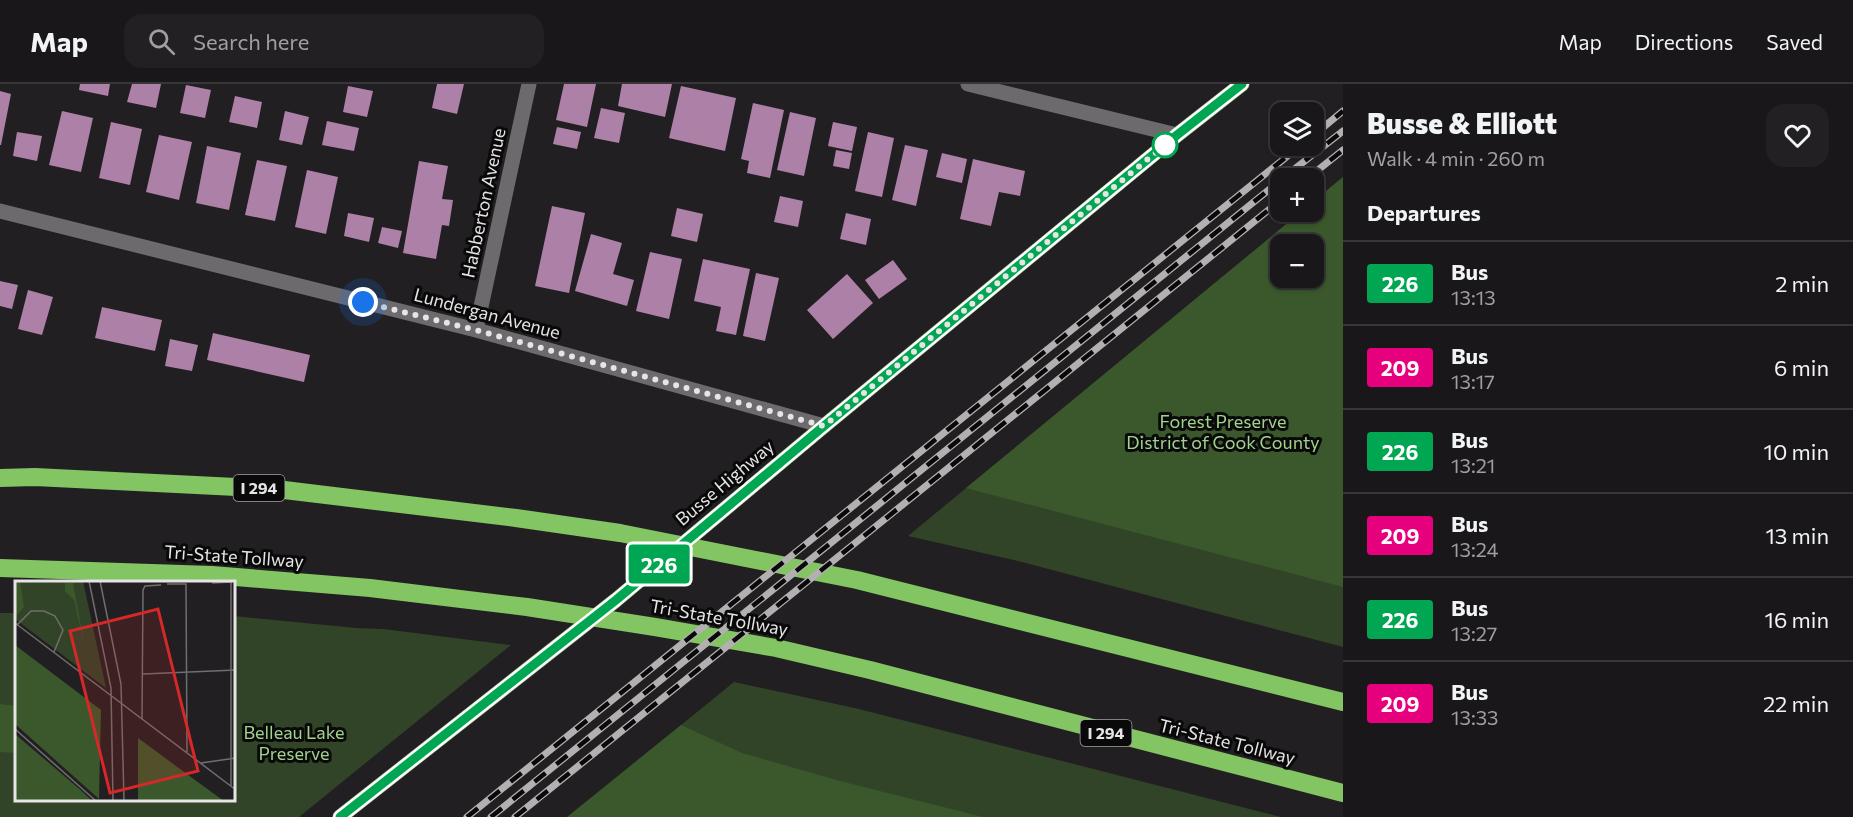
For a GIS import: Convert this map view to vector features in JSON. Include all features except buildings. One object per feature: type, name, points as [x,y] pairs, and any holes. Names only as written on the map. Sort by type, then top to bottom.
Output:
[{"type":"highway","name":"I 294","points":[[0,478],[35,477],[276,489],[620,533],[857,580],[1343,702]]},
{"type":"highway","name":"Tri-State Tollway","points":[[0,568],[212,575],[425,594],[655,627],[776,648],[870,670],[1343,793]]},
{"type":"main road","name":"Busse Highway","points":[[340,817],[616,600],[1177,135],[1242,84]]},
{"type":"street","name":"Habberton Avenue","points":[[476,330],[529,84]]},
{"type":"street","points":[[968,84],[1177,135]]},
{"type":"street","name":"Lundergan Avenue","points":[[0,212],[476,330],[824,426]]},
{"type":"green space","name":"Forest Preserve District of Cook County","points":[[1343,177],[1343,647],[1022,562],[908,536],[1270,238],[1270,288],[1324,288],[1324,234],[1274,234],[1289,222],[1324,222],[1324,193]]},
{"type":"green space","name":"Forest Preserve District of Cook County","points":[[1343,177],[1343,587],[966,488],[1270,238],[1270,288],[1324,288],[1324,234],[1274,234],[1289,222],[1324,222],[1324,193]]},
{"type":"green space","name":"Belleau Lake Preserve","points":[[0,613],[15,613],[15,802],[236,802],[236,616],[383,629],[511,645],[299,817],[0,817]]},
{"type":"green space","points":[[734,682],[859,709],[1281,817],[568,817]]},
{"type":"green space","points":[[0,704],[15,706],[15,753],[0,752]]},
{"type":"green space","points":[[681,725],[742,753],[840,781],[983,817],[567,817]]},
{"type":"railway","points":[[1324,127],[1343,111]]},
{"type":"railway","points":[[1296,168],[1343,131]]},
{"type":"railway","points":[[1320,168],[1343,150]]},
{"type":"railway","points":[[467,817],[1288,156]]},
{"type":"railway","points":[[491,817],[1270,189]]},
{"type":"railway","points":[[515,817],[1270,209]]},
{"type":"bus line","name":"226","points":[[340,817],[616,600],[1177,135],[1242,84]]},
{"type":"route","points":[[363,302],[476,330],[824,426],[1165,145]]}]
